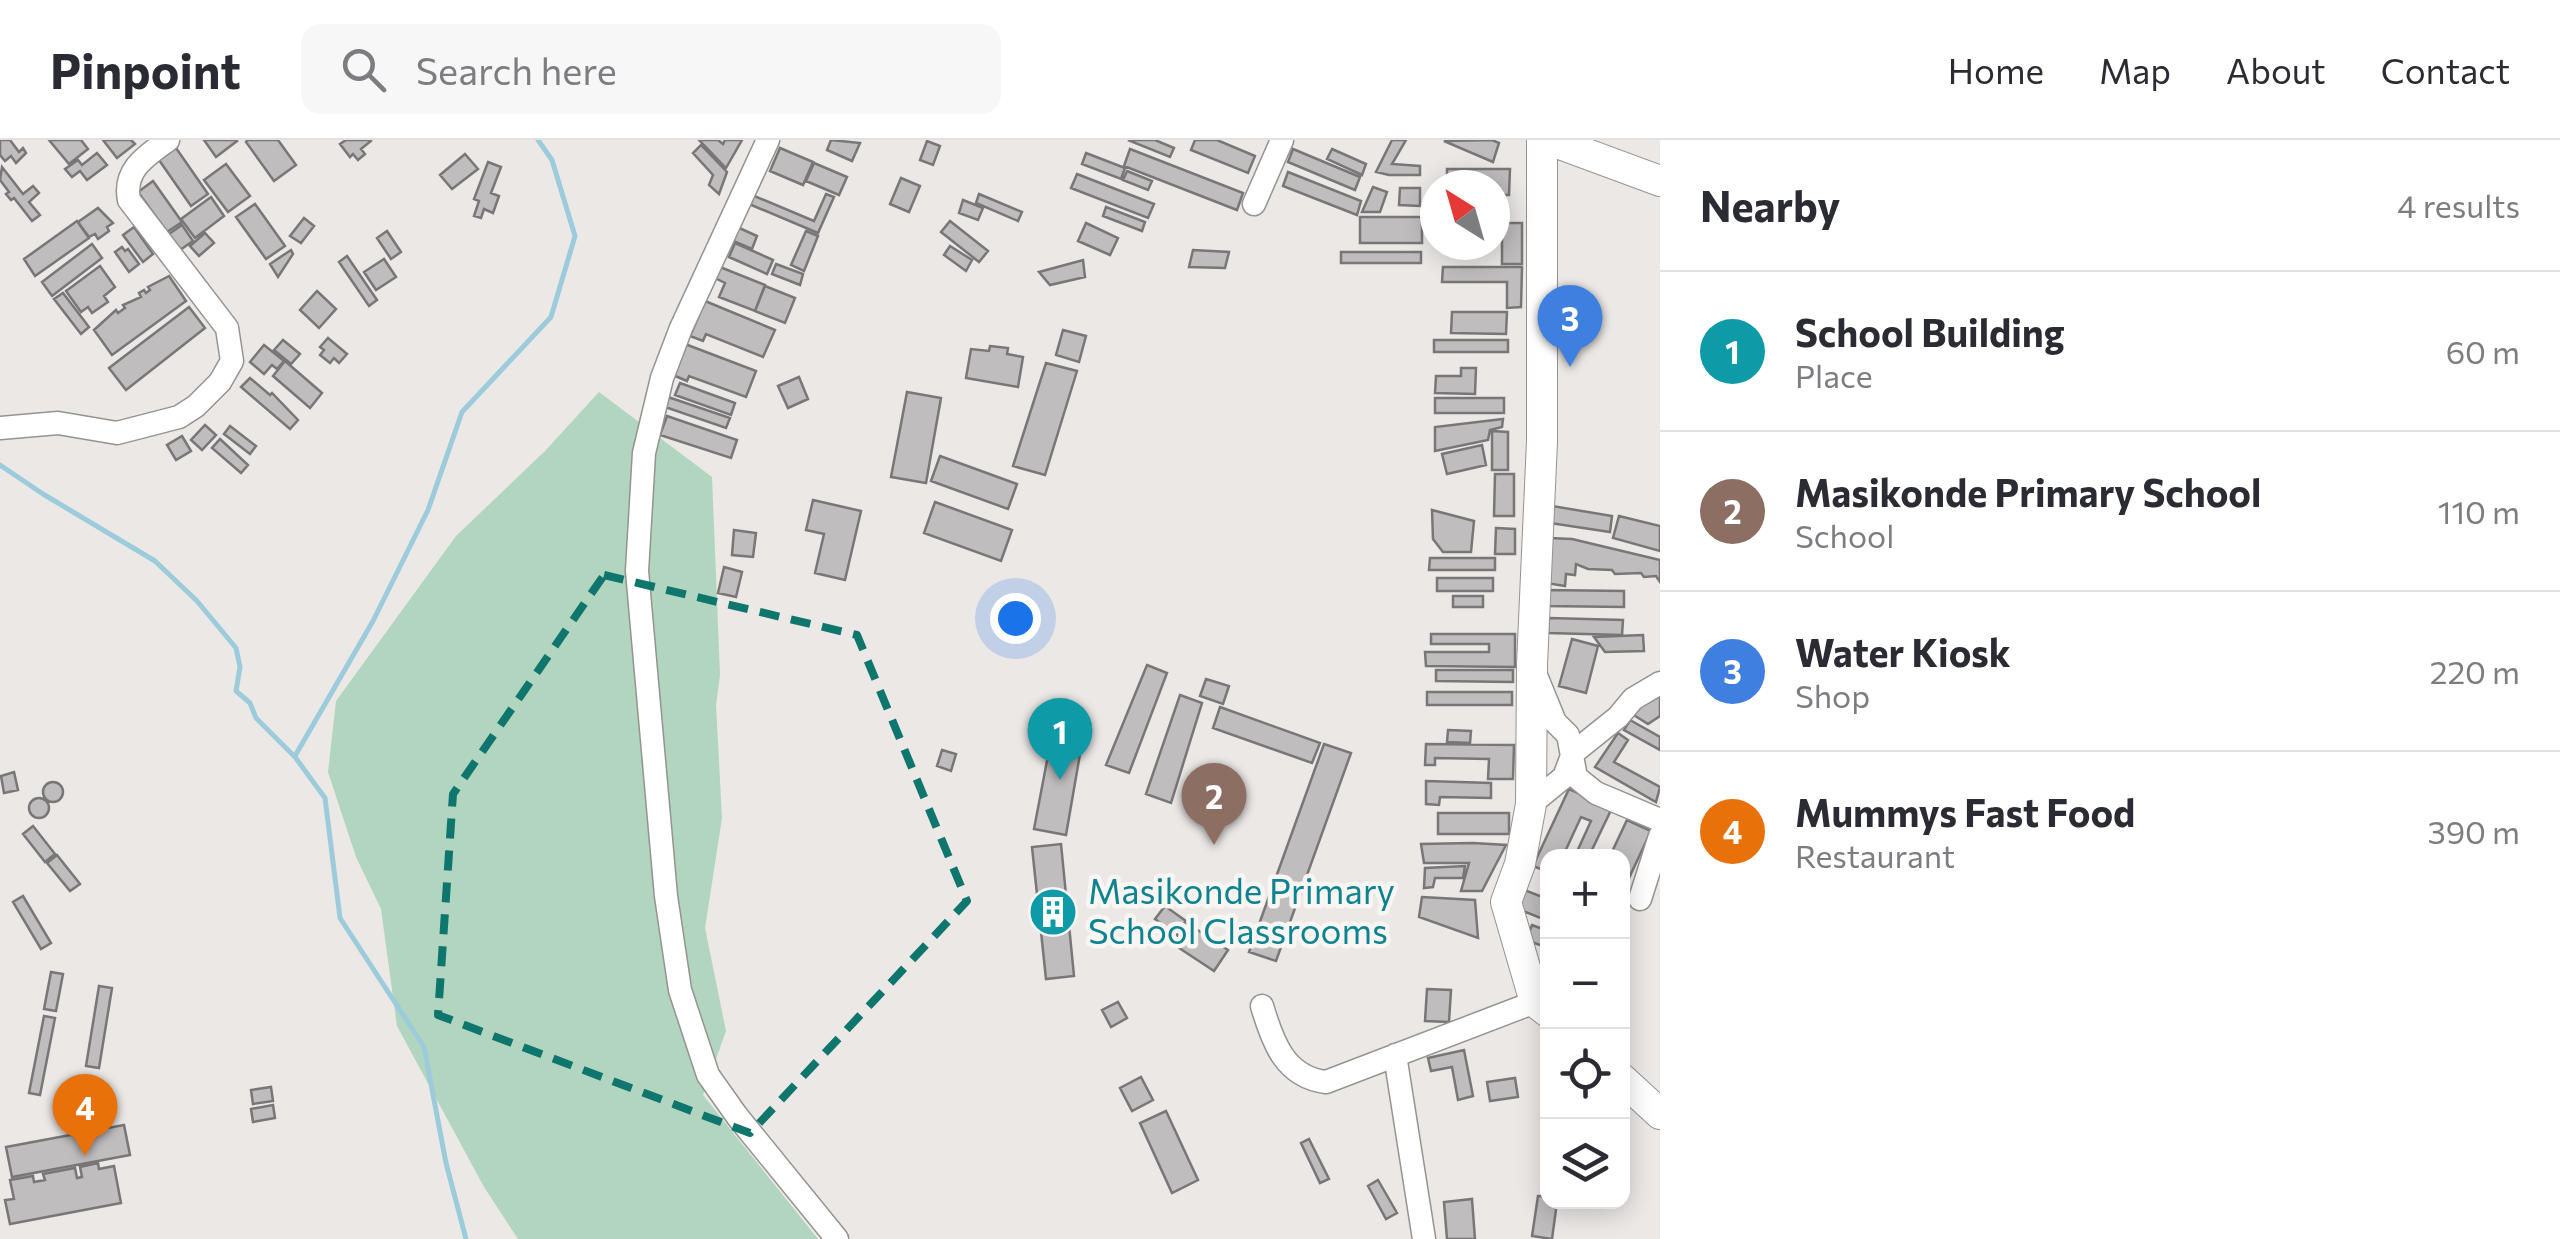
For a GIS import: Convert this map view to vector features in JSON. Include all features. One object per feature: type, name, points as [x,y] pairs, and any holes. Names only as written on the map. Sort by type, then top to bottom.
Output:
[{"type":"main road","points":[[1540,1001],[1506,902],[1520,864],[1532,804],[1546,140],[1660,181]]},
{"type":"main road","points":[[1630,1086],[1660,1114]]},
{"type":"street","points":[[0,428],[58,423],[117,432],[179,417],[220,382],[232,354],[227,328],[139,216],[128,192],[133,168],[168,140]]},
{"type":"street","points":[[768,140],[662,378],[644,454],[637,571],[666,896],[680,990],[708,1075],[837,1239]]},
{"type":"street","points":[[1254,204],[1282,140]]},
{"type":"street","points":[[1532,665],[1556,722],[1568,735],[1576,777],[1585,786],[1660,820]]},
{"type":"street","points":[[1532,804],[1564,777],[1573,753],[1618,717],[1633,699],[1660,683]]},
{"type":"street","points":[[1640,899],[1660,836]]},
{"type":"street","points":[[1262,1006],[1287,1062],[1307,1080],[1326,1082],[1540,1008]]},
{"type":"street","points":[[1395,1055],[1424,1239]]},
{"type":"highlighted area","points":[[604,575],[857,635],[967,901],[750,1133],[438,1015],[453,794]]},
{"type":"green space","points":[[599,392],[712,477],[722,818],[705,928],[726,1031],[703,1095],[818,1239],[518,1239],[484,1187],[397,1026],[381,909],[356,857],[328,772],[336,701],[456,536],[545,451]]},
{"type":"building","points":[[0,140],[10,140],[19,152],[23,148],[26,153],[16,163],[11,156],[5,161],[0,155]]},
{"type":"building","points":[[49,140],[81,140],[88,149],[69,164]]},
{"type":"building","points":[[103,140],[131,140],[135,144],[117,158]]},
{"type":"building","points":[[204,140],[236,140],[237,141],[216,157]]},
{"type":"building","points":[[248,140],[278,140],[296,165],[274,181]]},
{"type":"building","points":[[346,140],[371,141],[361,149],[365,154],[358,160],[353,154],[350,157],[340,144]]},
{"type":"building","points":[[699,140],[718,140],[723,144],[725,140],[742,140],[726,168]]},
{"type":"building","points":[[831,140],[860,143],[852,161],[827,150]]},
{"type":"building","points":[[1128,140],[1155,140],[1174,148],[1170,157]]},
{"type":"building","points":[[1195,140],[1217,140],[1255,156],[1248,173],[1191,150]]},
{"type":"building","points":[[1392,140],[1406,140],[1392,164],[1420,166],[1420,175],[1376,172]]},
{"type":"building","points":[[927,141],[940,146],[933,165],[920,160]]},
{"type":"building","points":[[1444,141],[1499,143],[1493,162]]},
{"type":"building","points":[[701,145],[727,172],[719,194],[709,185],[713,175],[693,153]]},
{"type":"building","points":[[176,148],[208,194],[191,206],[159,160]]},
{"type":"building","points":[[780,148],[813,162],[803,185],[770,171]]},
{"type":"building","points":[[1130,149],[1243,193],[1237,210],[1124,166]]},
{"type":"building","points":[[1293,149],[1360,177],[1355,190],[1288,162]]},
{"type":"building","points":[[1332,149],[1366,164],[1362,175],[1327,159]]},
{"type":"building","points":[[97,153],[107,165],[87,180],[80,171],[72,177],[65,169],[78,160],[82,165]]},
{"type":"building","points":[[1086,153],[1125,168],[1121,179],[1082,164]]},
{"type":"building","points":[[465,154],[478,169],[452,189],[440,175]]},
{"type":"building","points":[[488,162],[501,167],[491,193],[499,196],[493,213],[484,209],[481,218],[474,216],[479,201],[474,199]]},
{"type":"building","points":[[814,163],[847,177],[839,195],[806,181]]},
{"type":"building","points":[[226,164],[250,196],[228,212],[204,180]]},
{"type":"building","points":[[2,167],[23,194],[33,186],[39,193],[29,202],[40,215],[32,221],[6,194],[9,192],[0,180]]},
{"type":"building","points":[[1447,169],[1510,169],[1510,170]]},
{"type":"building","points":[[1127,171],[1152,181],[1148,190],[1123,180]]},
{"type":"building","points":[[1288,172],[1361,201],[1357,215],[1283,186]]},
{"type":"building","points":[[1077,174],[1154,204],[1148,218],[1071,188]]},
{"type":"building","points":[[901,178],[920,186],[909,212],[890,204]]},
{"type":"building","points":[[153,181],[182,222],[167,232],[138,192]]},
{"type":"building","points":[[1373,187],[1387,192],[1380,212],[1362,212]]},
{"type":"building","points":[[1400,188],[1420,188],[1420,206],[1399,205]]},
{"type":"building","points":[[826,194],[834,197],[818,233],[749,204],[752,195],[814,221]]},
{"type":"building","points":[[979,194],[1022,212],[1018,221],[976,203]]},
{"type":"building","points":[[211,197],[224,216],[195,238],[181,219]]},
{"type":"building","points":[[963,200],[983,208],[978,220],[959,213]]},
{"type":"building","points":[[255,204],[285,246],[266,259],[236,217]]},
{"type":"building","points":[[1106,207],[1145,222],[1142,231],[1103,216]]},
{"type":"building","points":[[98,208],[113,223],[98,239],[95,234],[89,237],[78,222]]},
{"type":"building","points":[[1360,217],[1420,217],[1420,243],[1360,243]]},
{"type":"building","points":[[304,218],[314,226],[301,243],[290,236]]},
{"type":"building","points":[[77,221],[89,238],[35,276],[24,259]]},
{"type":"building","points":[[950,221],[988,251],[979,262],[941,232]]},
{"type":"building","points":[[1086,223],[1118,238],[1110,255],[1078,241]]},
{"type":"building","points":[[1510,223],[1522,223],[1522,264],[1502,264],[1502,260],[1510,260]]},
{"type":"building","points":[[182,225],[193,241],[180,250],[169,234]]},
{"type":"building","points":[[134,227],[153,254],[143,262],[123,235]]},
{"type":"building","points":[[737,227],[757,236],[752,249],[731,240]]},
{"type":"building","points":[[387,231],[401,252],[391,259],[377,238]]},
{"type":"building","points":[[806,231],[818,236],[804,271],[791,265]]},
{"type":"building","points":[[205,233],[214,243],[199,256],[190,246]]},
{"type":"building","points":[[735,243],[773,260],[767,274],[729,257]]},
{"type":"building","points":[[92,244],[102,258],[52,296],[42,282]]},
{"type":"building","points":[[950,246],[972,260],[966,271],[944,255]]},
{"type":"building","points":[[122,247],[139,264],[129,272],[115,252]]},
{"type":"building","points":[[291,250],[293,254],[278,277],[270,264]]},
{"type":"building","points":[[1193,250],[1229,252],[1225,268],[1189,267]]},
{"type":"building","points":[[1341,252],[1420,252],[1421,260],[1421,263],[1341,263]]},
{"type":"building","points":[[347,256],[377,300],[369,306],[339,262]]},
{"type":"building","points":[[384,259],[396,277],[376,290],[364,272]]},
{"type":"building","points":[[1083,260],[1085,277],[1050,285],[1039,272]]},
{"type":"building","points":[[776,264],[803,274],[800,285],[772,274]]},
{"type":"building","points":[[100,266],[115,287],[104,296],[108,302],[92,313],[88,307],[81,312],[66,291]]},
{"type":"building","points":[[720,267],[765,285],[755,311],[719,297],[725,283],[715,278]]},
{"type":"building","points":[[1443,267],[1522,267],[1521,307],[1507,308],[1507,282],[1442,282]]},
{"type":"building","points":[[169,276],[186,301],[112,355],[94,330],[116,310],[118,313],[125,308],[123,305],[141,297],[139,293],[146,293],[148,287]]},
{"type":"building","points":[[765,286],[795,298],[785,323],[755,311]]},
{"type":"building","points":[[317,291],[336,309],[319,328],[300,310]]},
{"type":"building","points":[[63,293],[89,327],[81,334],[54,299]]},
{"type":"building","points":[[705,301],[775,330],[763,357],[706,334],[703,341],[690,336]]},
{"type":"building","points":[[189,307],[205,328],[126,390],[109,368]]},
{"type":"building","points":[[1452,312],[1507,312],[1506,334],[1451,333]]},
{"type":"building","points":[[1063,330],[1086,336],[1079,362],[1056,355]]},
{"type":"building","points":[[328,338],[347,354],[339,363],[334,358],[330,363],[320,355],[324,350],[320,347]]},
{"type":"building","points":[[283,340],[300,354],[291,364],[274,350]]},
{"type":"building","points":[[1434,340],[1508,340],[1508,352],[1434,352]]},
{"type":"building","points":[[685,344],[756,371],[746,397],[689,376],[687,381],[673,375]]},
{"type":"building","points":[[264,345],[284,361],[277,369],[272,365],[264,374],[250,362]]},
{"type":"building","points":[[990,346],[1008,348],[1007,354],[1023,357],[1018,387],[966,378],[971,349],[989,351]]},
{"type":"building","points":[[285,361],[322,393],[310,408],[273,376]]},
{"type":"building","points":[[1046,363],[1077,371],[1045,475],[1013,466]]},
{"type":"building","points":[[1461,368],[1476,368],[1475,394],[1435,393],[1436,376],[1461,376]]},
{"type":"building","points":[[799,377],[808,399],[788,408],[778,386]]},
{"type":"building","points":[[250,378],[272,393],[298,420],[290,429],[241,387]]},
{"type":"building","points":[[680,383],[735,403],[731,415],[675,395]]},
{"type":"building","points":[[907,392],[941,398],[926,483],[891,477]]},
{"type":"building","points":[[668,397],[730,418],[726,428],[665,407]]},
{"type":"building","points":[[1435,398],[1504,398],[1504,413],[1435,413]]},
{"type":"building","points":[[667,416],[737,440],[731,458],[660,435]]},
{"type":"building","points":[[1503,419],[1502,427],[1490,430],[1488,440],[1435,451],[1435,427]]},
{"type":"building","points":[[205,425],[216,435],[202,450],[191,440]]},
{"type":"building","points":[[230,426],[256,446],[250,454],[224,434]]},
{"type":"building","points":[[1492,431],[1508,432],[1508,470],[1492,470]]},
{"type":"building","points":[[182,436],[191,451],[176,460],[167,445]]},
{"type":"building","points":[[220,439],[248,465],[241,473],[212,448]]},
{"type":"building","points":[[1482,445],[1486,465],[1447,474],[1442,454]]},
{"type":"building","points":[[940,456],[1017,484],[1008,509],[931,481]]},
{"type":"building","points":[[1495,474],[1514,474],[1514,516],[1494,516]]},
{"type":"building","points":[[813,500],[861,511],[845,580],[815,573],[824,534],[806,530]]},
{"type":"building","points":[[935,502],[1012,530],[1001,561],[924,533]]},
{"type":"building","points":[[1552,506],[1612,516],[1610,532],[1550,523]]},
{"type":"building","points":[[1432,510],[1474,521],[1471,552],[1443,552],[1433,539]]},
{"type":"building","points":[[1619,516],[1660,526],[1660,551],[1613,538]]},
{"type":"building","points":[[1496,528],[1515,529],[1515,554],[1495,554]]},
{"type":"building","points":[[734,530],[756,533],[753,557],[732,555]]},
{"type":"building","points":[[1549,538],[1572,539],[1660,560],[1660,582],[1656,576],[1615,574],[1612,570],[1576,564],[1575,575],[1566,574],[1565,586],[1546,583]]},
{"type":"building","points":[[1430,558],[1495,558],[1495,570],[1429,570]]},
{"type":"building","points":[[724,567],[742,572],[736,597],[718,593]]},
{"type":"building","points":[[1437,578],[1493,578],[1493,591],[1437,591]]},
{"type":"building","points":[[1545,590],[1624,591],[1624,607],[1545,606]]},
{"type":"building","points":[[1453,596],[1483,596],[1483,607],[1453,607]]},
{"type":"building","points":[[1549,618],[1623,620],[1622,635],[1548,633]]},
{"type":"building","points":[[1431,634],[1515,634],[1515,667],[1426,666],[1425,652],[1489,652],[1489,644],[1431,644]]},
{"type":"building","points":[[1643,635],[1644,651],[1605,652],[1594,637]]},
{"type":"building","points":[[1572,639],[1598,646],[1586,693],[1559,686]]},
{"type":"building","points":[[1147,665],[1167,673],[1129,773],[1106,765]]},
{"type":"building","points":[[1436,670],[1513,670],[1513,682],[1436,681]]},
{"type":"building","points":[[1206,679],[1229,686],[1223,704],[1200,696]]},
{"type":"building","points":[[1427,692],[1512,692],[1512,705],[1427,705]]},
{"type":"building","points":[[1660,693],[1660,716],[1648,724],[1629,712]]},
{"type":"building","points":[[1180,695],[1202,703],[1171,803],[1146,794]]},
{"type":"building","points":[[1220,707],[1320,743],[1312,763],[1213,728]]},
{"type":"building","points":[[1630,720],[1660,737],[1660,750],[1624,730]]},
{"type":"building","points":[[1054,724],[1084,731],[1066,835],[1034,829]]},
{"type":"building","points":[[1448,730],[1471,731],[1470,743],[1447,742]]},
{"type":"building","points":[[1618,733],[1628,740],[1614,762],[1660,787],[1656,802],[1595,767]]},
{"type":"building","points":[[1324,744],[1351,753],[1276,961],[1249,952]]},
{"type":"building","points":[[1426,744],[1514,745],[1513,779],[1488,779],[1489,759],[1435,758],[1435,765],[1425,765]]},
{"type":"building","points":[[942,750],[956,754],[951,771],[937,766]]},
{"type":"building","points":[[14,772],[18,790],[4,793],[1,776]]},
{"type":"building","points":[[1426,781],[1491,783],[1491,798],[1440,797],[1439,805],[1426,804]]},
{"type":"building","points":[[53,782],[63,792],[53,802],[43,792]]},
{"type":"building","points":[[1569,789],[1612,808],[1592,849],[1578,849],[1591,821],[1581,817],[1566,849],[1541,849]]},
{"type":"building","points":[[39,798],[49,808],[39,818],[29,808]]},
{"type":"building","points":[[1438,813],[1509,813],[1509,834],[1438,834]]},
{"type":"building","points":[[1627,820],[1651,831],[1630,876],[1630,849],[1613,849]]},
{"type":"building","points":[[33,826],[55,854],[45,862],[23,834]]},
{"type":"building","name":"Masikonde Primary School Classrooms","points":[[1061,844],[1074,976],[1046,979],[1032,847]]},
{"type":"building","points":[[1421,844],[1506,845],[1482,891],[1461,891],[1469,863],[1424,863]]},
{"type":"building","points":[[57,855],[80,884],[70,891],[47,863]]},
{"type":"building","points":[[1465,866],[1463,878],[1435,878],[1433,887],[1424,888],[1425,868]]},
{"type":"building","points":[[1524,890],[1540,896],[1540,918],[1518,909]]},
{"type":"building","points":[[23,896],[51,943],[41,949],[13,902]]},
{"type":"building","points":[[1422,897],[1475,900],[1478,938],[1419,917]]},
{"type":"building","points":[[1165,906],[1186,921],[1176,935],[1155,919]]},
{"type":"building","points":[[1187,923],[1228,950],[1214,971],[1173,944]]},
{"type":"building","points":[[1532,925],[1540,928],[1540,945],[1526,940]]},
{"type":"building","points":[[51,972],[63,974],[56,1011],[44,1009]]},
{"type":"building","points":[[99,986],[112,988],[99,1068],[86,1066]]},
{"type":"building","points":[[1427,989],[1451,990],[1449,1022],[1425,1021]]},
{"type":"building","points":[[1118,1002],[1127,1018],[1111,1027],[1102,1010]]},
{"type":"building","points":[[44,1016],[55,1018],[40,1095],[29,1093]]},
{"type":"building","points":[[1464,1050],[1473,1096],[1458,1100],[1452,1067],[1431,1071],[1428,1058]]},
{"type":"building","points":[[1141,1077],[1153,1100],[1132,1111],[1120,1088]]},
{"type":"building","points":[[1515,1078],[1518,1097],[1490,1101],[1487,1082]]},
{"type":"building","points":[[271,1087],[273,1101],[253,1104],[251,1090]]},
{"type":"building","points":[[273,1105],[275,1118],[253,1122],[251,1109]]},
{"type":"building","points":[[1166,1111],[1198,1180],[1172,1193],[1140,1123]]},
{"type":"building","points":[[124,1125],[130,1155],[12,1177],[6,1147]]},
{"type":"building","points":[[1309,1139],[1329,1179],[1320,1183],[1301,1143]]},
{"type":"building","points":[[98,1163],[99,1169],[114,1166],[121,1203],[10,1224],[5,1200],[14,1199],[10,1180],[33,1176],[34,1182],[45,1180],[43,1174],[75,1168],[77,1178],[82,1177],[80,1167]]},
{"type":"building","points":[[1378,1180],[1397,1213],[1386,1219],[1368,1186]]},
{"type":"building","points":[[1540,1196],[1540,1209],[1556,1209],[1552,1239],[1532,1236]]},
{"type":"building","points":[[1472,1199],[1475,1239],[1447,1239],[1444,1202]]},
{"type":"waterway","points":[[295,756],[373,621],[428,510],[462,412],[551,317],[575,236],[552,160],[538,140]]},
{"type":"waterway","points":[[0,465],[155,561],[197,601],[236,648],[240,667],[236,691],[250,703],[256,718],[295,757],[325,798],[340,918],[424,1047],[446,1163],[466,1239]]},
{"type":"place","name":"Water Kiosk","points":[[1570,367]]},
{"type":"place","name":"School Building","points":[[1060,780]]},
{"type":"place","name":"Masikonde Primary School","points":[[1214,845]]},
{"type":"place","name":"Masikonde Primary School Classrooms","points":[[1053,912]]},
{"type":"place","name":"Mummys Fast Food","points":[[85,1156]]}]
